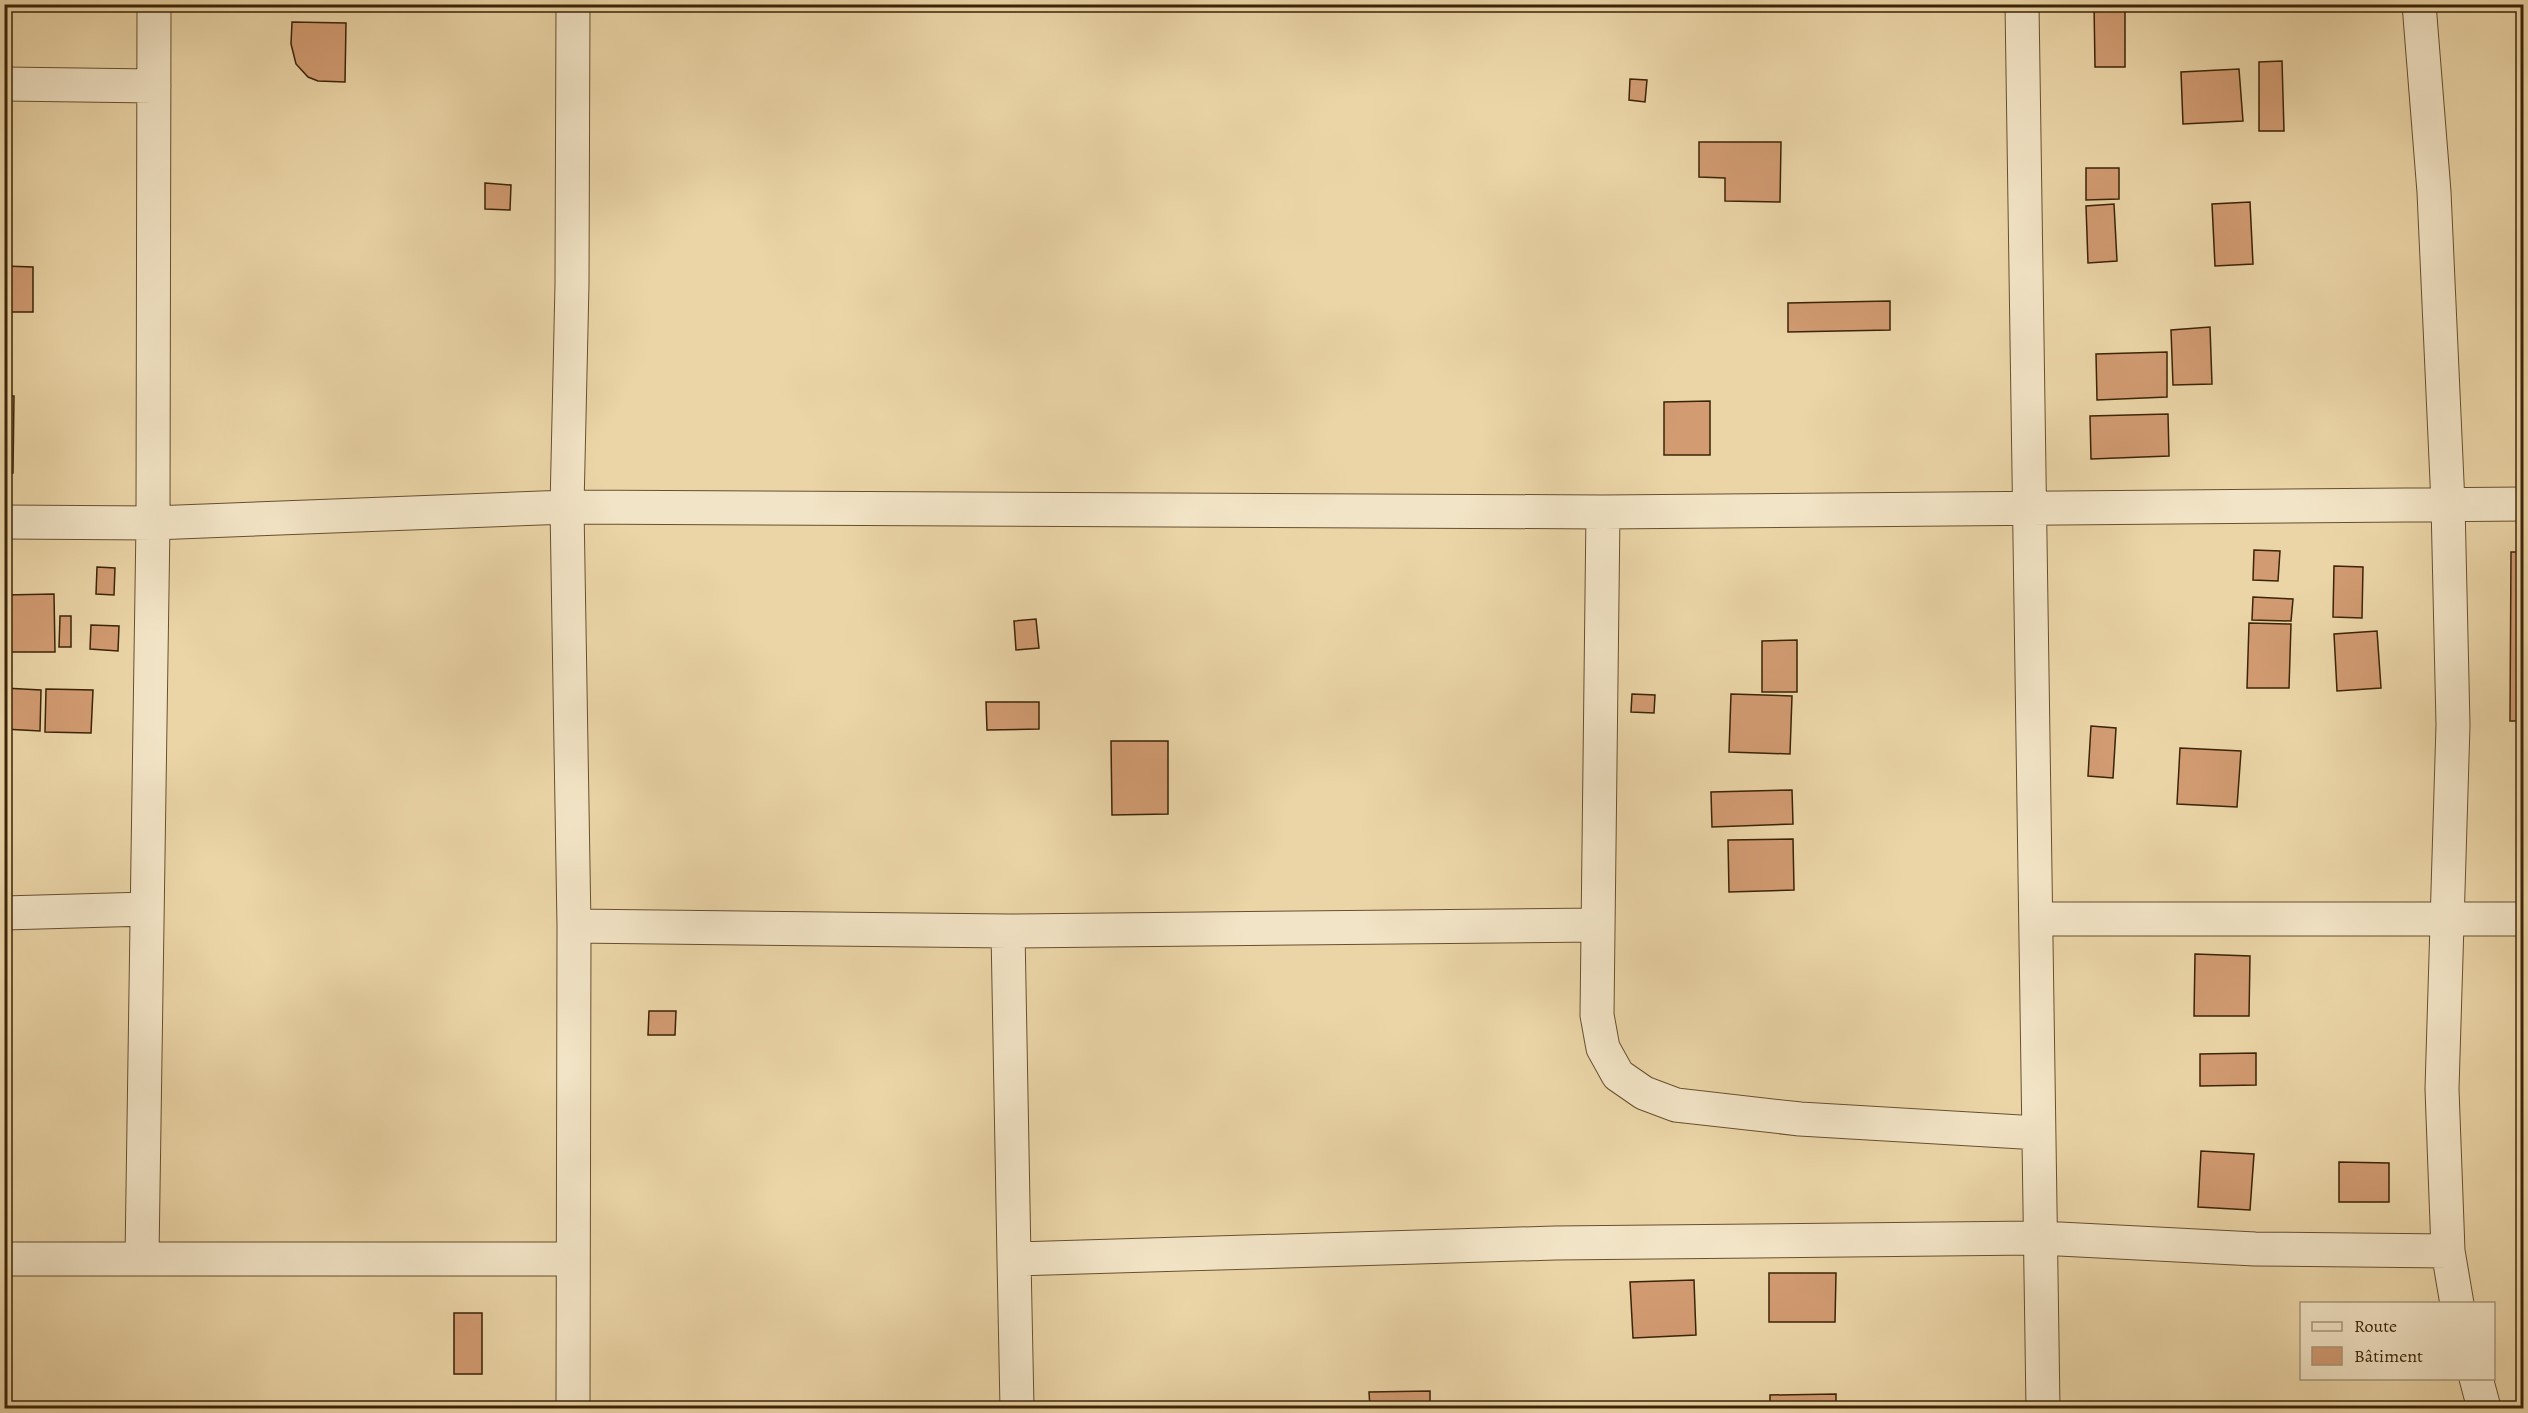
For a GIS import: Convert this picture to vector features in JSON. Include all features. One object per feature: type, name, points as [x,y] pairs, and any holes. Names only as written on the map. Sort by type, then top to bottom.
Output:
[{"type":"street","points":[[142,1257],[153,523],[154,4]]},
{"type":"street","points":[[573,4],[572,284],[567,507],[574,926],[573,1408]]},
{"type":"street","points":[[2022,4],[2043,1408]]},
{"type":"street","points":[[2419,4],[2435,203],[2448,504],[2453,725],[2442,1089],[2448,1251],[2457,1302]]},
{"type":"street","points":[[4,84],[154,86]]},
{"type":"street","points":[[4,522],[153,523],[567,507],[1603,513],[2523,504]]},
{"type":"street","points":[[1603,513],[1597,925],[1598,1015],[1603,1048],[1618,1075],[1644,1093],[1676,1105],[1800,1119],[2038,1133]]},
{"type":"street","points":[[4,913],[147,909]]},
{"type":"street","points":[[2036,919],[2523,919]]},
{"type":"street","points":[[574,926],[1008,931],[1597,925]]},
{"type":"street","points":[[1008,931],[1017,1408]]},
{"type":"street","points":[[1014,1259],[1555,1244],[2040,1238],[2255,1249],[2448,1251]]},
{"type":"street","points":[[4,1259],[142,1257],[573,1259]]},
{"type":"street","points":[[2477,1380],[2484,1408]]},
{"type":"building","points":[[2094,4],[2125,4],[2125,67],[2095,67]]},
{"type":"building","points":[[292,22],[346,23],[345,82],[318,81],[308,77],[296,64],[291,44]]},
{"type":"building","points":[[2282,61],[2284,131],[2259,131],[2259,62]]},
{"type":"building","points":[[2239,69],[2243,121],[2183,124],[2181,72]]},
{"type":"building","points":[[1630,79],[1647,80],[1645,102],[1629,100]]},
{"type":"building","points":[[1699,142],[1781,142],[1780,202],[1725,201],[1725,178],[1699,177]]},
{"type":"building","points":[[2086,168],[2119,168],[2119,199],[2086,200]]},
{"type":"building","points":[[485,183],[511,185],[510,210],[485,209]]},
{"type":"building","points":[[2250,202],[2253,264],[2215,266],[2212,204]]},
{"type":"building","points":[[2114,204],[2117,261],[2088,263],[2086,206]]},
{"type":"building","points":[[4,266],[33,267],[33,312],[4,312]]},
{"type":"building","points":[[1890,301],[1890,330],[1788,332],[1788,303]]},
{"type":"building","points":[[2210,327],[2212,384],[2173,385],[2171,330]]},
{"type":"building","points":[[2167,352],[2167,397],[2097,400],[2096,354]]},
{"type":"building","points":[[4,396],[14,396],[13,473],[4,473]]},
{"type":"building","points":[[1710,401],[1710,455],[1664,455],[1664,402]]},
{"type":"building","points":[[2168,414],[2169,456],[2091,459],[2090,416]]},
{"type":"building","points":[[2254,550],[2280,551],[2278,581],[2253,580]]},
{"type":"building","points":[[2511,552],[2524,552],[2524,721],[2510,721]]},
{"type":"building","points":[[2334,566],[2363,567],[2362,618],[2333,617]]},
{"type":"building","points":[[97,567],[115,568],[114,595],[96,594]]},
{"type":"building","points":[[54,594],[55,652],[4,652],[4,595]]},
{"type":"building","points":[[2253,597],[2293,599],[2291,621],[2252,620]]},
{"type":"building","points":[[60,616],[71,616],[71,647],[59,647]]},
{"type":"building","points":[[1036,619],[1039,648],[1016,650],[1014,621]]},
{"type":"building","points":[[2249,623],[2291,624],[2289,688],[2247,688]]},
{"type":"building","points":[[91,625],[119,626],[118,651],[90,649]]},
{"type":"building","points":[[2377,631],[2381,688],[2337,691],[2334,634]]},
{"type":"building","points":[[1797,640],[1797,692],[1762,692],[1762,641]]},
{"type":"building","points":[[4,688],[41,690],[40,731],[4,729]]},
{"type":"building","points":[[46,689],[93,690],[91,733],[45,732]]},
{"type":"building","points":[[1632,694],[1655,695],[1654,713],[1631,712]]},
{"type":"building","points":[[1731,694],[1792,696],[1790,754],[1729,752]]},
{"type":"building","points":[[986,702],[1039,702],[1039,729],[987,730]]},
{"type":"building","points":[[2091,726],[2116,728],[2113,778],[2088,776]]},
{"type":"building","points":[[1111,741],[1168,741],[1168,814],[1112,815]]},
{"type":"building","points":[[2180,748],[2241,751],[2237,807],[2177,804]]},
{"type":"building","points":[[1792,790],[1793,824],[1712,827],[1711,792]]},
{"type":"building","points":[[1793,839],[1794,890],[1729,892],[1728,840]]},
{"type":"building","points":[[2195,954],[2250,956],[2249,1016],[2194,1016]]},
{"type":"building","points":[[649,1011],[676,1011],[675,1035],[648,1035]]},
{"type":"building","points":[[2256,1053],[2256,1085],[2200,1086],[2200,1054]]},
{"type":"building","points":[[2201,1151],[2254,1154],[2250,1210],[2198,1207]]},
{"type":"building","points":[[2339,1162],[2389,1163],[2389,1202],[2339,1202]]},
{"type":"building","points":[[1769,1273],[1836,1273],[1835,1322],[1769,1322]]},
{"type":"building","points":[[1694,1280],[1696,1335],[1633,1338],[1630,1282]]},
{"type":"building","points":[[454,1313],[482,1313],[482,1374],[454,1374]]},
{"type":"building","points":[[1430,1391],[1430,1408],[1370,1408],[1369,1392]]},
{"type":"building","points":[[1836,1394],[1836,1408],[1770,1408],[1770,1395]]}]
